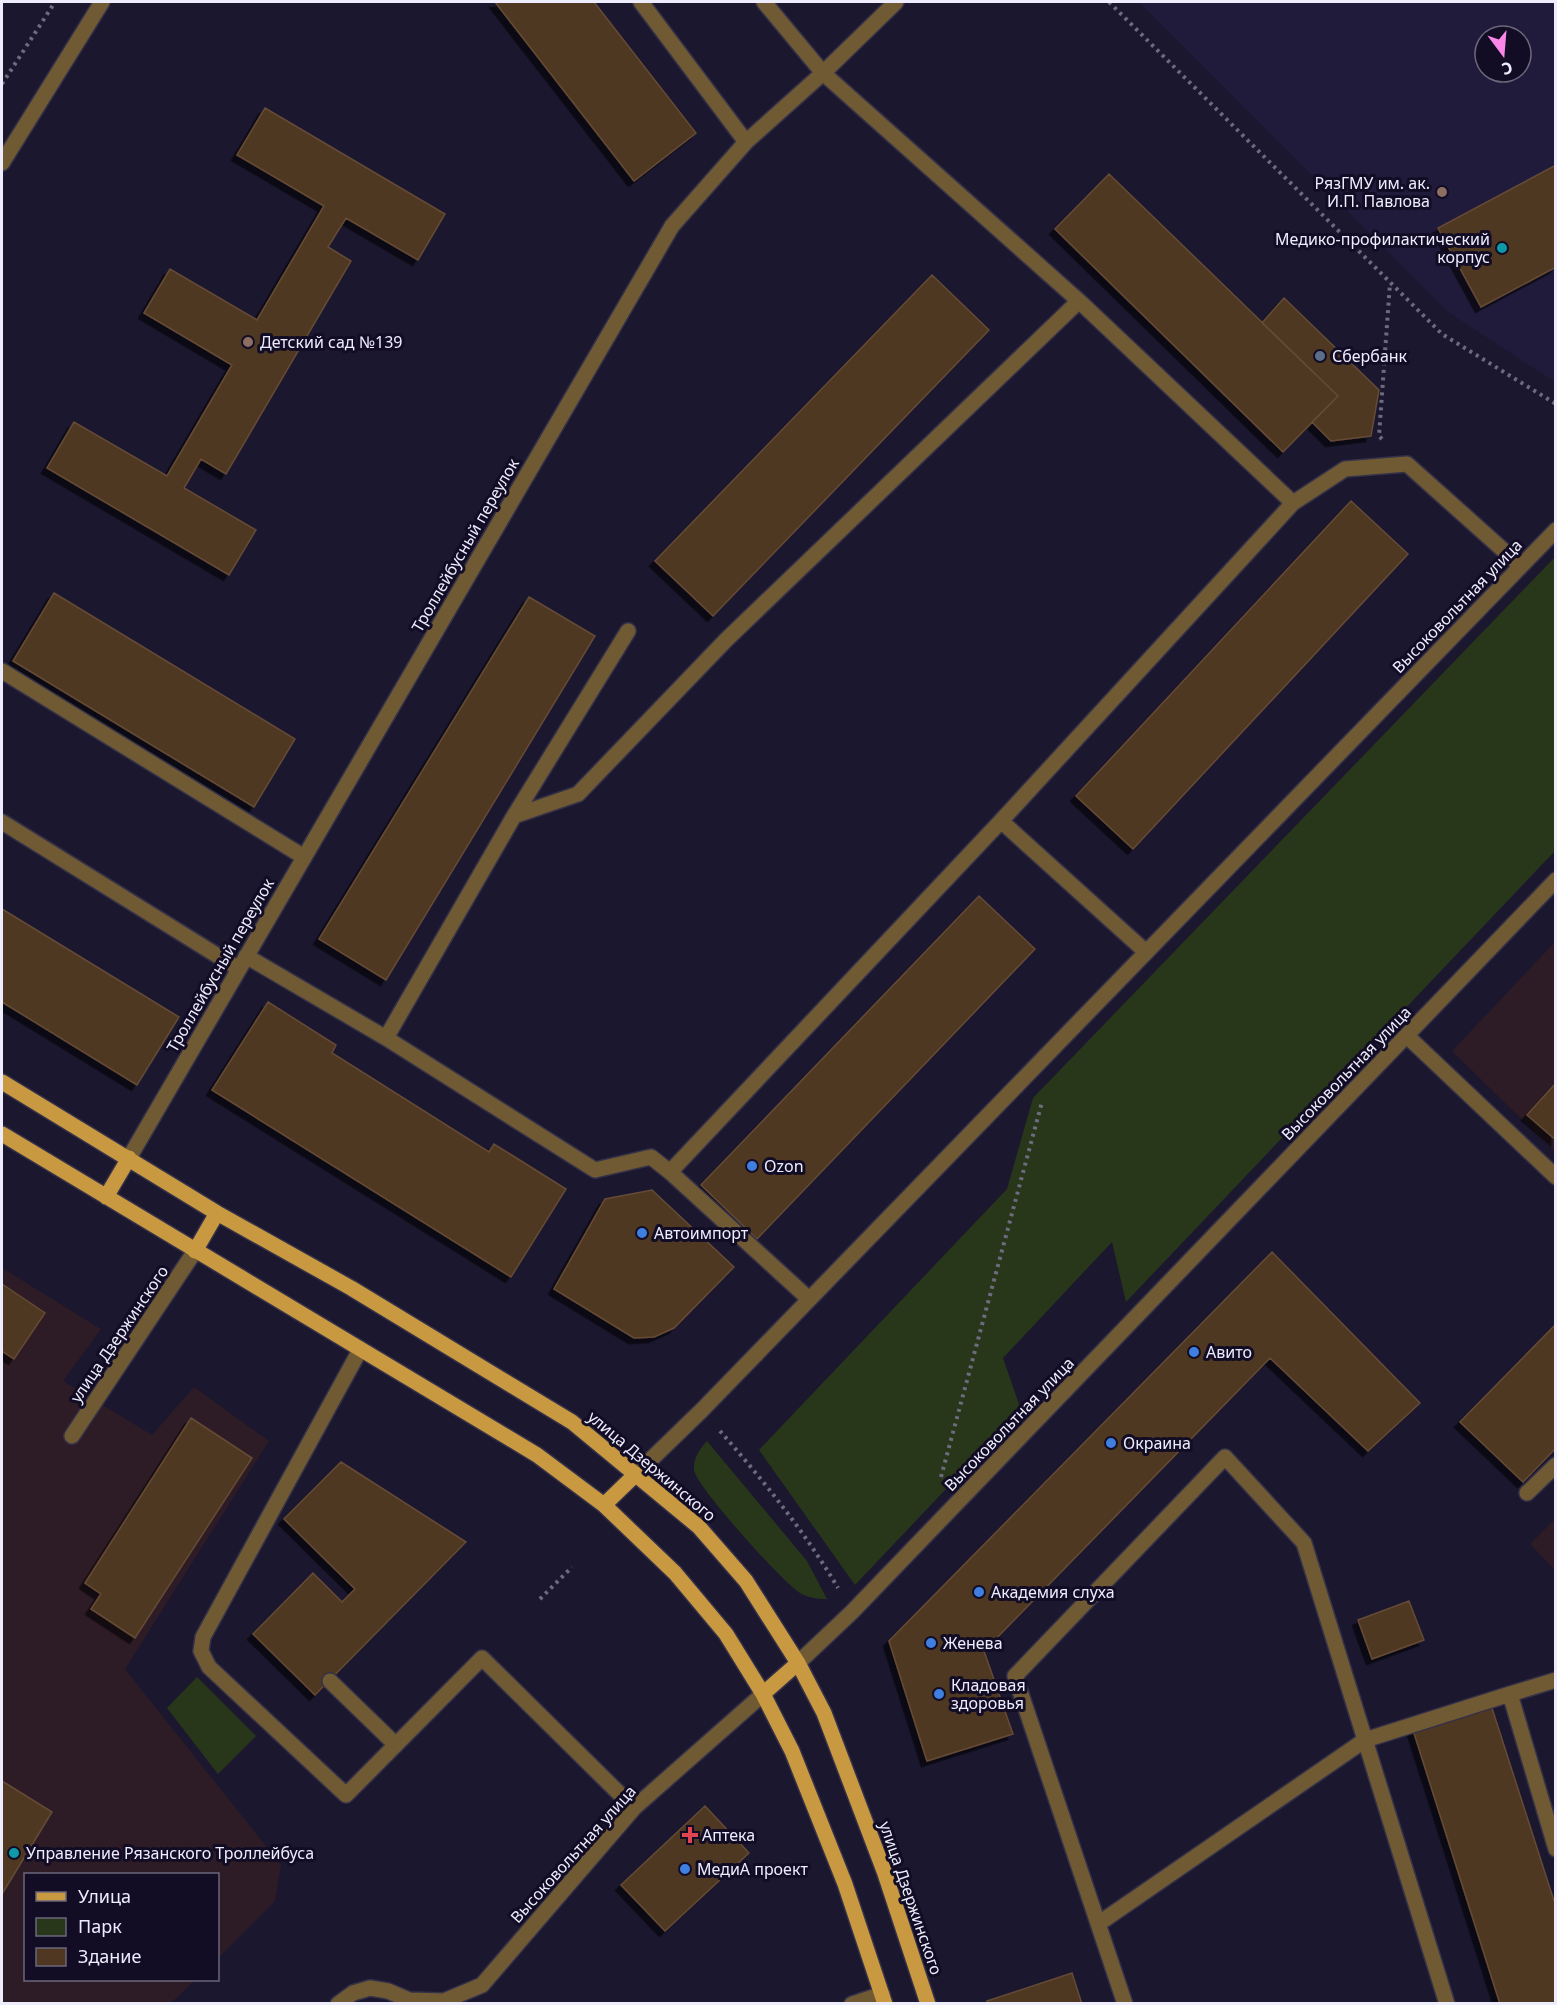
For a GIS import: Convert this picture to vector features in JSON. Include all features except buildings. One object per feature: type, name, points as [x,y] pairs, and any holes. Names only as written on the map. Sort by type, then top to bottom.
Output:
[{"type":"main road","name":"улица Дзержинского","points":[[2,1082],[217,1213],[351,1288],[572,1422],[699,1527],[746,1581],[798,1663],[824,1713],[884,1871],[928,2004]]},
{"type":"main road","points":[[2,1134],[537,1455],[604,1506],[675,1573],[726,1634],[763,1694],[792,1751],[832,1851],[884,1999]]},
{"type":"main road","points":[[106,1197],[129,1158]]},
{"type":"main road","name":"улица Дзержинского","points":[[195,1251],[217,1213]]},
{"type":"main road","name":"Высоковольтная улица","points":[[604,1506],[636,1474]]},
{"type":"main road","name":"Высоковольтная улица","points":[[763,1694],[798,1663]]},
{"type":"street","points":[[2,163],[102,2]]},
{"type":"street","points":[[641,2],[746,142]]},
{"type":"street","points":[[764,2],[823,73],[1079,301],[1293,502]]},
{"type":"street","name":"Троллейбусный переулок","points":[[129,1158],[672,226],[746,142],[823,73],[896,2]]},
{"type":"street","points":[[514,816],[578,794],[726,640],[1079,301]]},
{"type":"street","points":[[670,1172],[1001,821],[1293,502],[1345,470],[1407,464],[1521,567]]},
{"type":"street","name":"Высоковольтная улица","points":[[636,1474],[702,1410],[1556,530]]},
{"type":"street","points":[[386,1038],[514,816],[628,631]]},
{"type":"street","points":[[2,671],[304,857]]},
{"type":"street","points":[[1001,821],[1146,952]]},
{"type":"street","points":[[2,822],[242,963],[386,1038],[595,1170],[651,1157],[809,1299]]},
{"type":"street","name":"Высоковольтная улица","points":[[798,1663],[852,1612],[1556,880]]},
{"type":"street","points":[[1407,1036],[1556,1177]]},
{"type":"street","name":"улица Дзержинского","points":[[72,1436],[195,1251]]},
{"type":"street","points":[[360,1350],[203,1637],[201,1652],[209,1667],[346,1795],[482,1658],[634,1808]]},
{"type":"street","points":[[1125,2004],[1015,1676],[1225,1457],[1304,1543],[1448,2004]]},
{"type":"street","points":[[1527,1493],[1556,1465]]},
{"type":"street","points":[[1098,1924],[1365,1740],[1556,1680]]},
{"type":"street","points":[[330,1681],[396,1745]]},
{"type":"street","name":"Высоковольтная улица","points":[[338,2004],[352,1993],[370,1988],[387,1991],[409,2000],[444,2001],[482,1985],[634,1808],[763,1694]]},
{"type":"street","points":[[1510,1694],[1556,1849]]},
{"type":"street","points":[[852,2004],[884,1999]]},
{"type":"path","points":[[2,84],[55,2]]},
{"type":"path","points":[[1109,2],[1442,334],[1556,404]]},
{"type":"path","points":[[1390,283],[1379,436],[1407,464]]},
{"type":"path","points":[[939,1486],[1042,1100]]},
{"type":"path","points":[[702,1410],[748,1463],[819,1556],[852,1612]]},
{"type":"path","points":[[540,1599],[572,1567]]},
{"type":"shaded area","name":"РязГМУ им. ак. И.П. Павлова","points":[[1139,2],[1555,2],[1555,382],[1448,312]]},
{"type":"shaded area","points":[[1555,942],[1555,1152],[1452,1051]]},
{"type":"shaded area","points":[[2,1268],[101,1329],[63,1381],[152,1435],[194,1387],[269,1441],[125,1669],[281,1865],[275,1901],[219,1957],[219,1873],[24,1873],[24,1981],[194,1981],[171,2003],[2,2003]]},
{"type":"shaded area","points":[[1555,1519],[1555,1570],[1530,1544]]},
{"type":"green space","points":[[1555,557],[1555,851],[1126,1302],[1112,1242],[1003,1358],[1021,1410],[855,1585],[759,1450],[1007,1189],[1033,1098]]},
{"type":"green space","points":[[707,1441],[807,1561],[827,1599],[807,1596],[791,1586],[741,1534],[709,1495],[694,1470],[696,1458]]},
{"type":"green space","points":[[197,1677],[256,1736],[218,1774],[167,1708]]},
{"type":"place","name":"РязГМУ им. ак. И.П. Павлова","points":[[1442,192]]},
{"type":"place","name":"Медико-профилактический корпус","points":[[1502,248]]},
{"type":"place","name":"Детский сад №139","points":[[248,342]]},
{"type":"place","name":"Сбербанк","points":[[1320,356]]},
{"type":"place","name":"Ozon","points":[[752,1166]]},
{"type":"place","name":"Автоимпорт","points":[[642,1233]]},
{"type":"place","name":"Авито","points":[[1194,1352]]},
{"type":"place","name":"Окраина","points":[[1111,1443]]},
{"type":"place","name":"Академия слуха","points":[[979,1592]]},
{"type":"place","name":"Женева","points":[[931,1643]]},
{"type":"place","name":"Кладовая здоровья","points":[[939,1694]]},
{"type":"place","name":"Аптека","points":[[690,1835]]},
{"type":"place","name":"Управление Рязанского Троллейбуса","points":[[14,1853]]},
{"type":"place","name":"МедиА проект","points":[[685,1869]]}]
